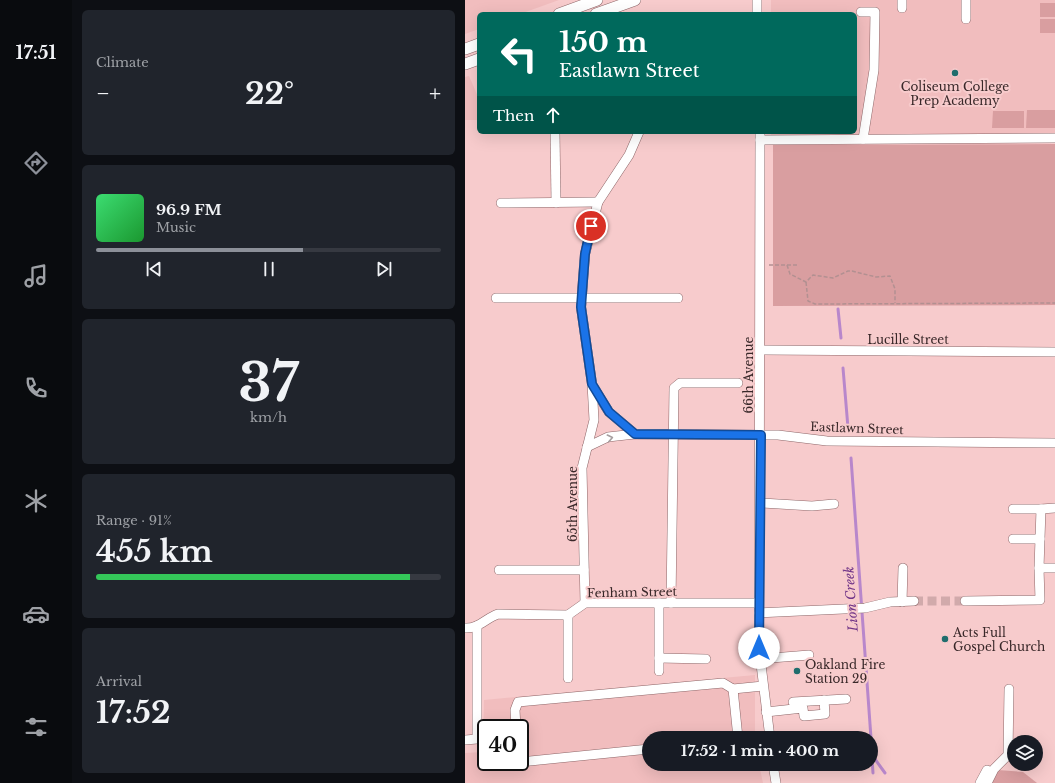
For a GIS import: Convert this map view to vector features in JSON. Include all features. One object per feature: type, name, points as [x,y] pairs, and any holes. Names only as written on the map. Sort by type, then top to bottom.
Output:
[{"type":"main road","points":[[562,12],[578,3],[597,0]]},
{"type":"main road","points":[[616,11],[635,0]]},
{"type":"main road","points":[[465,49],[477,45]]},
{"type":"main road","points":[[465,64],[477,60]]},
{"type":"street","points":[[757,0],[757,12]]},
{"type":"street","points":[[966,0],[966,19]]},
{"type":"street","points":[[861,12],[875,12],[874,70],[863,139]]},
{"type":"street","points":[[555,134],[556,203]]},
{"type":"street","name":"65th Avenue","points":[[585,603],[582,468],[594,420],[592,384],[585,343],[581,298],[585,254],[598,202],[629,155],[638,134]]},
{"type":"street","points":[[760,136],[863,139],[1055,138]]},
{"type":"street","name":"66th Avenue","points":[[760,136],[761,435],[759,608],[760,659],[769,731]]},
{"type":"street","points":[[501,203],[598,202]]},
{"type":"street","points":[[496,298],[678,298]]},
{"type":"street","name":"Lucille Street","points":[[760,350],[1055,352]]},
{"type":"street","points":[[671,603],[674,388],[680,383],[738,383]]},
{"type":"street","points":[[592,384],[609,412],[635,434]]},
{"type":"street","name":"Eastlawn Street","points":[[587,447],[608,438],[635,434],[791,436],[827,441],[1055,443]]},
{"type":"street","points":[[760,503],[812,506],[834,504]]},
{"type":"street","points":[[965,601],[1040,600],[1039,568],[1041,508]]},
{"type":"street","points":[[1013,509],[1055,508]]},
{"type":"street","points":[[1013,539],[1040,539]]},
{"type":"street","points":[[902,602],[903,568]]},
{"type":"street","points":[[1039,568],[1055,568]]},
{"type":"street","points":[[499,570],[584,570]]},
{"type":"street","name":"Fenham Street","points":[[568,615],[585,603],[671,603],[759,608],[860,609],[890,602],[914,601]]},
{"type":"street","points":[[659,603],[659,671]]},
{"type":"street","points":[[465,628],[473,629],[489,617],[498,614],[568,615],[568,678]]},
{"type":"street","points":[[465,740],[477,739],[477,626]]},
{"type":"street","points":[[760,659],[809,655]]},
{"type":"street","points":[[659,658],[706,659]]},
{"type":"street","points":[[516,719],[515,710],[518,702],[723,683],[733,689],[763,686]]},
{"type":"street","points":[[733,689],[737,731]]},
{"type":"street","points":[[1009,689],[1009,735]]},
{"type":"street","points":[[793,702],[846,699]]},
{"type":"street","points":[[766,712],[803,708],[804,716],[825,714],[824,700]]},
{"type":"street","points":[[529,761],[642,750]]},
{"type":"street","points":[[980,783],[990,765],[997,758],[1007,756]]},
{"type":"street","points":[[987,783],[993,769],[1007,757]]},
{"type":"street","points":[[774,771],[775,783]]},
{"type":"path","points":[[760,265],[797,265]]},
{"type":"path","points":[[787,265],[790,274],[806,282]]},
{"type":"path","points":[[806,282],[813,276],[833,278],[848,271],[857,271],[876,277],[890,276],[895,289],[895,304]]},
{"type":"path","points":[[806,282],[808,301],[815,304],[1055,303]]},
{"type":"shaded area","points":[[465,0],[559,0],[526,12],[477,12],[477,30],[465,34]]},
{"type":"shaded area","name":"Coliseum College Prep Academy","points":[[771,0],[1055,0],[1055,133],[771,136],[771,134],[857,134],[857,12],[771,12]]},
{"type":"shaded area","points":[[1040,3],[1055,3],[1055,17],[1040,17]]},
{"type":"shaded area","points":[[1040,19],[1055,19],[1055,33],[1040,33]]},
{"type":"shaded area","points":[[469,76],[477,94],[477,120],[465,120],[465,77]]},
{"type":"shaded area","points":[[1027,110],[1055,110],[1055,128],[1026,128]]},
{"type":"shaded area","points":[[993,111],[1024,111],[1024,128],[992,128]]},
{"type":"shaded area","points":[[1055,144],[1055,305],[773,306],[773,145]]},
{"type":"shaded area","points":[[755,675],[755,731],[642,731],[642,771],[760,771],[763,783],[465,783],[465,753],[477,752],[477,771],[529,771],[529,719],[484,719],[484,700]]},
{"type":"shaded area","points":[[998,770],[1023,772],[1037,783],[987,783]]},
{"type":"waterway","name":"Lion Creek","points":[[838,309],[841,338]]},
{"type":"waterway","name":"Lion Creek","points":[[843,368],[848,428]]},
{"type":"waterway","name":"Lion Creek","points":[[851,458],[870,731]]},
{"type":"waterway","name":"Lion Creek","points":[[878,763],[885,773]]},
{"type":"tunnel","points":[[914,601],[965,601]]},
{"type":"place","name":"Coliseum College Prep Academy","points":[[955,73]]},
{"type":"place","name":"Acts Full Gospel Church","points":[[945,639]]},
{"type":"place","name":"Oakland Fire Station 29","points":[[797,671]]},
{"type":"route","points":[[591,226],[585,254],[581,307],[592,384],[609,412],[635,434],[761,435],[759,648]]}]
